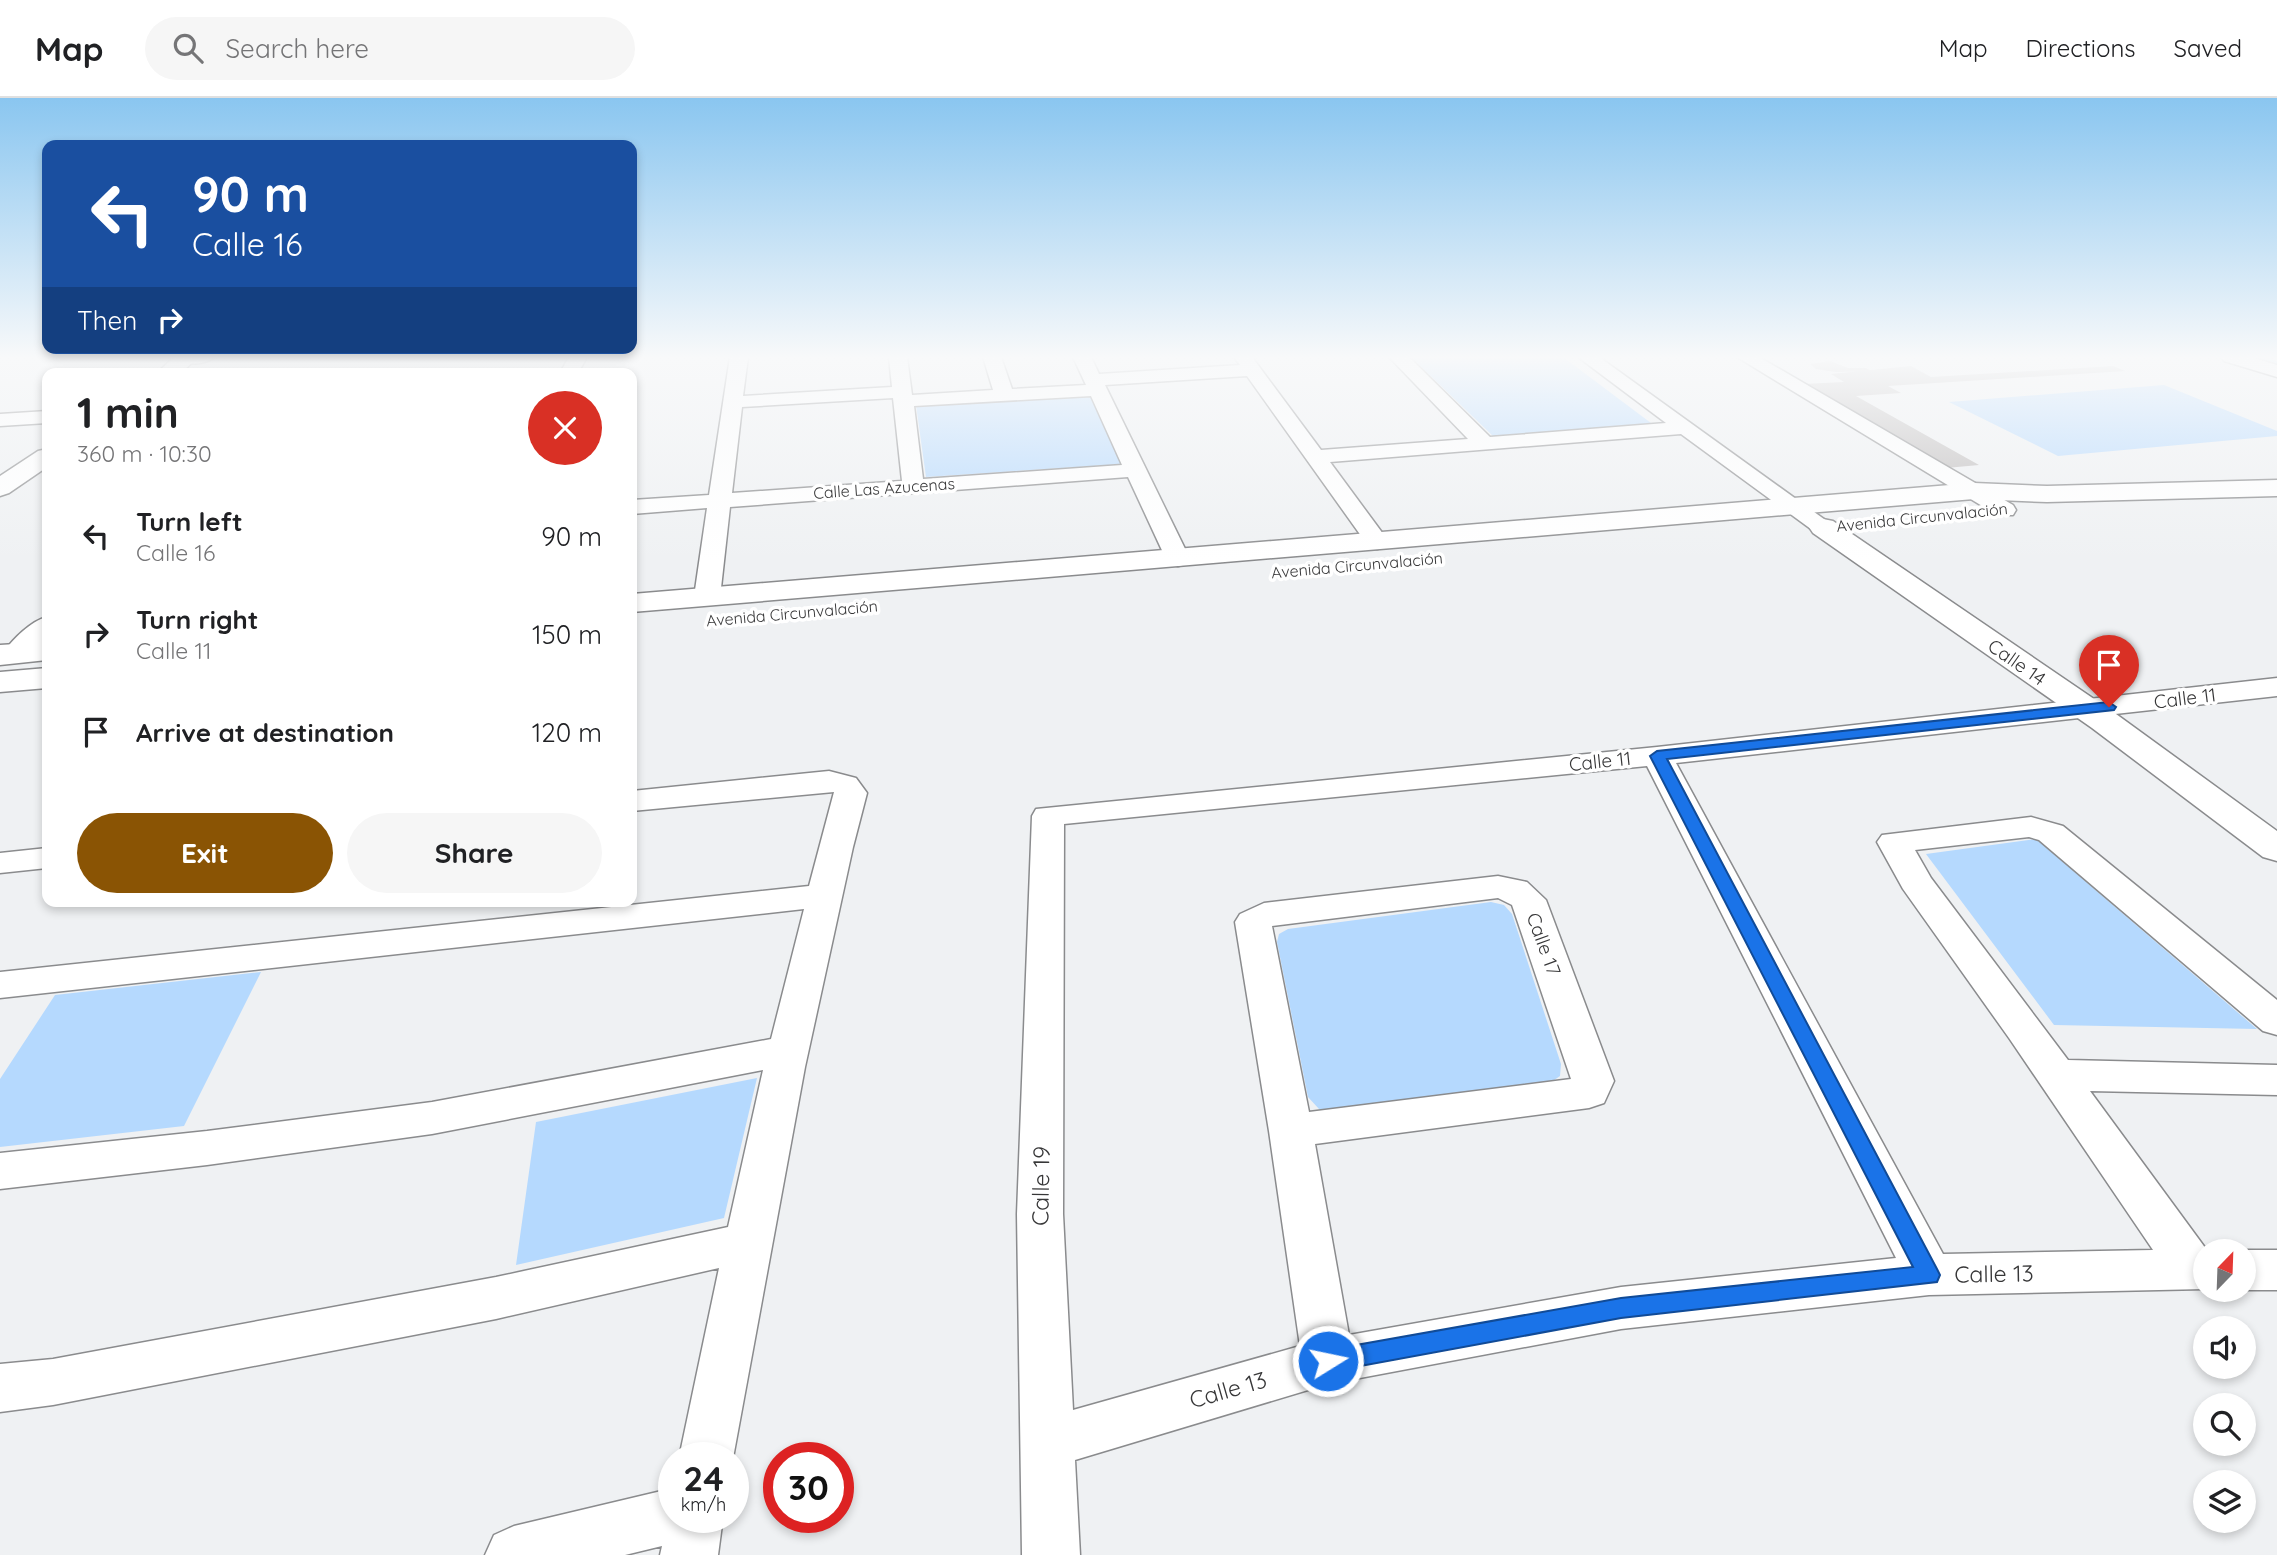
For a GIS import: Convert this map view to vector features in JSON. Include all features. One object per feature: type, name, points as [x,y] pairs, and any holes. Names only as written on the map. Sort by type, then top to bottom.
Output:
[{"type":"street","points":[[707,597],[731,425]]},
{"type":"street","points":[[906,425],[913,485]]},
{"type":"street","points":[[1115,425],[1178,559]]},
{"type":"street","points":[[1291,425],[1377,542]]},
{"type":"street","points":[[1467,425],[1486,444]]},
{"type":"street","points":[[1679,425],[1823,527]]},
{"type":"street","points":[[1862,425],[2005,510]]},
{"type":"street","points":[[1314,457],[1683,428]]},
{"type":"street","points":[[0,488],[42,459]]},
{"type":"street","name":"Calle Las Azucenas","points":[[637,507],[1137,470]]},
{"type":"street","points":[[2047,494],[2277,488]]},
{"type":"street","name":"Avenida Circunvalación","points":[[1151,571],[1178,559],[1793,505],[1974,491],[2047,494]]},
{"type":"street","name":"Avenida Circunvalación","points":[[637,627],[991,585],[1151,571],[1823,527],[2005,510],[2047,494]]},
{"type":"street","name":"Calle 14","points":[[1823,527],[2086,709],[2277,849]]},
{"type":"street","name":"Avenida Circunvalación","points":[[637,603],[707,597],[991,585]]},
{"type":"street","points":[[22,653],[42,631]]},
{"type":"street","points":[[0,682],[42,678]]},
{"type":"street","name":"Calle 11","points":[[1048,816],[1657,756],[2277,687]]},
{"type":"street","points":[[1657,756],[1929,1275]]},
{"type":"street","points":[[637,800],[830,781],[845,785],[851,793],[838,831],[826,894],[786,1051],[709,1442]]},
{"type":"street","name":"Calle 19","points":[[1048,816],[1040,1214],[1051,1555]]},
{"type":"street","points":[[2193,1261],[1915,881],[1894,842],[2031,827],[2051,833],[2277,1021]]},
{"type":"street","points":[[0,863],[42,859]]},
{"type":"street","name":"Calle 17","points":[[1291,1131],[1589,1092],[1593,1081],[1528,900],[1515,890],[1499,887],[1264,915],[1252,922],[1291,1131],[1328,1361]]},
{"type":"street","points":[[0,985],[826,894]]},
{"type":"street","points":[[0,1171],[207,1148],[432,1118],[786,1051]]},
{"type":"street","points":[[2057,1075],[2277,1080]]},
{"type":"street","points":[[0,1388],[94,1374],[496,1298],[749,1242]]},
{"type":"street","name":"Calle 13","points":[[1046,1443],[1328,1361],[1621,1308],[1929,1275],[2193,1269]]},
{"type":"street","points":[[2256,1270],[2277,1270]]},
{"type":"street","points":[[514,1555],[658,1519]]},
{"type":"street","points":[[690,1555],[693,1533]]},
{"type":"shaded area","points":[[919,425],[1105,425],[1123,464],[926,477]]},
{"type":"shaded area","points":[[1482,425],[1655,426],[1495,438]]},
{"type":"shaded area","points":[[1995,425],[2262,425],[2277,431],[2277,436],[2058,456]]},
{"type":"shaded area","points":[[2036,839],[2257,1029],[2054,1025],[1926,854]]},
{"type":"shaded area","points":[[1491,902],[1504,905],[1512,914],[1561,1064],[1560,1076],[1550,1083],[1333,1110],[1319,1109],[1308,1097],[1277,942],[1279,934],[1288,929]]},
{"type":"shaded area","points":[[261,972],[184,1126],[0,1147],[0,1079],[55,995]]},
{"type":"shaded area","points":[[757,1078],[724,1218],[516,1265],[536,1122]]},
{"type":"building","points":[[1873,425],[1908,425],[1979,465],[1946,468]]},
{"type":"route","points":[[1328,1361],[1621,1308],[1929,1275],[1657,756],[2109,707]]}]
